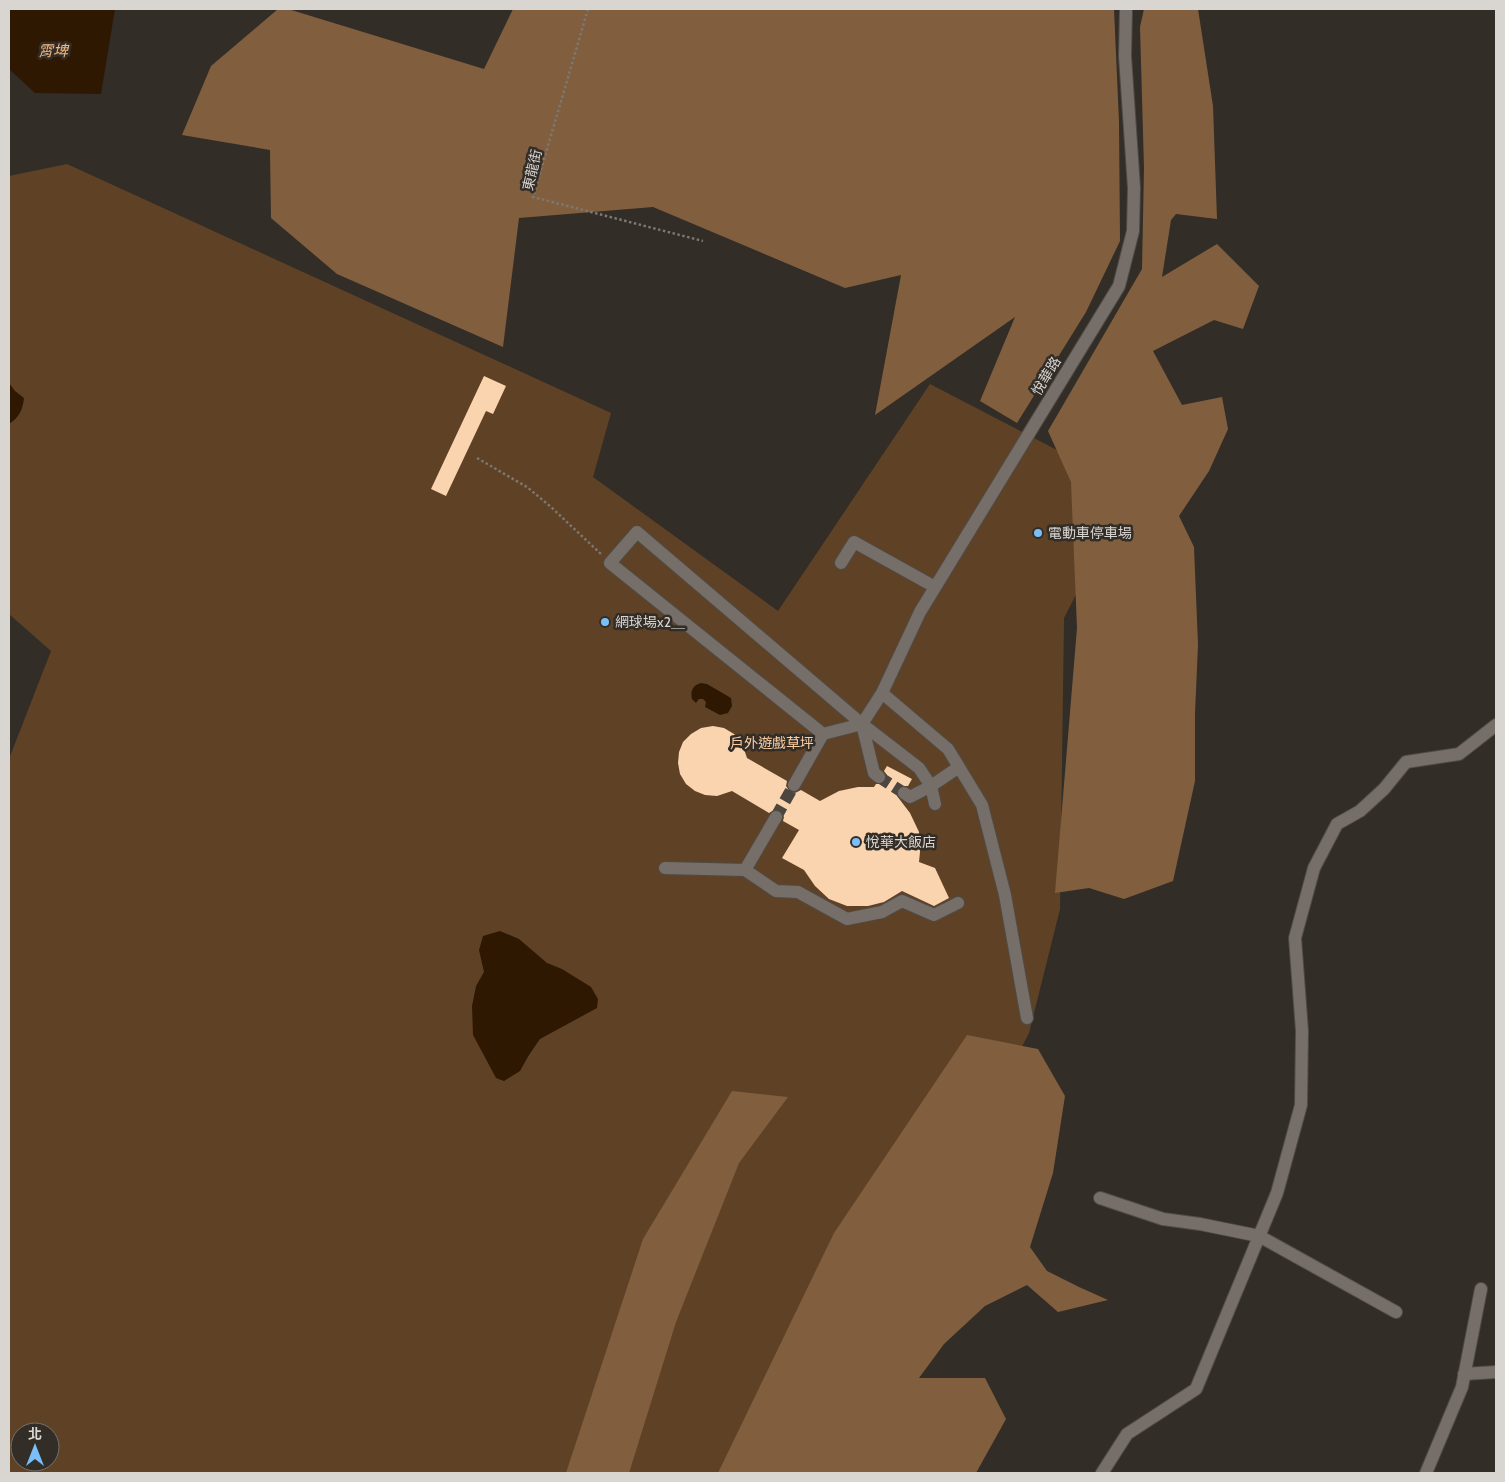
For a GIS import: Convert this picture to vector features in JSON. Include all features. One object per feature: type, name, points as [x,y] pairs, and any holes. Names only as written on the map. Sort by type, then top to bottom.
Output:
[{"type":"street","name":"悅華路","points":[[862,724],[882,693],[920,612],[1119,286],[1133,231],[1134,188],[1125,56],[1126,9]]},
{"type":"street","points":[[823,734],[610,563],[637,532],[862,724],[919,768],[931,786],[935,804]]},
{"type":"street","points":[[841,563],[854,542],[935,587]]},
{"type":"street","points":[[882,693],[948,749],[982,805],[1005,895],[1027,1018]]},
{"type":"street","points":[[794,785],[823,734],[862,724]]},
{"type":"street","points":[[862,724],[874,774],[879,777]]},
{"type":"street","points":[[1102,1473],[1127,1434],[1196,1389],[1277,1193],[1301,1105],[1302,1031],[1295,938],[1314,868],[1337,824],[1360,811],[1384,789],[1406,762],[1459,754],[1496,725]]},
{"type":"street","points":[[904,793],[910,797],[931,786],[959,766]]},
{"type":"street","points":[[745,870],[776,817]]},
{"type":"street","points":[[665,868],[745,870],[776,891],[798,892],[847,919],[882,912],[902,901],[934,915],[958,903]]},
{"type":"street","points":[[1100,1198],[1163,1219],[1200,1224],[1259,1236],[1396,1312]]},
{"type":"street","points":[[1426,1473],[1462,1388],[1481,1289]]},
{"type":"street","points":[[1464,1374],[1496,1372]]},
{"type":"path","name":"東龍街","points":[[588,9],[533,197],[703,241]]},
{"type":"path","points":[[477,458],[527,487],[610,563]]},
{"type":"green space","name":"戶外遊戲草坪","points":[[67,164],[611,413],[593,477],[778,611],[930,384],[1130,488],[1064,618],[1060,909],[1029,1033],[801,1473],[9,1473],[9,759],[51,651],[9,614],[9,176]]},
{"type":"shaded area","points":[[278,9],[288,9],[484,69],[513,9],[1114,9],[1119,122],[1120,241],[1086,312],[1017,423],[980,401],[1015,317],[875,415],[901,275],[845,288],[653,207],[519,218],[503,347],[337,274],[271,218],[270,150],[182,135],[211,66]]},
{"type":"shaded area","points":[[1144,9],[1198,9],[1213,106],[1217,219],[1176,214],[1171,220],[1162,277],[1217,244],[1259,286],[1243,329],[1214,320],[1153,351],[1182,405],[1222,397],[1228,429],[1209,471],[1179,516],[1194,547],[1198,645],[1195,781],[1173,881],[1124,899],[1089,888],[1055,893],[1077,628],[1071,482],[1048,431],[1142,269],[1144,168],[1140,27]]},
{"type":"shaded area","points":[[967,1035],[1038,1049],[1065,1096],[1053,1173],[1030,1247],[1047,1271],[1108,1300],[1058,1312],[1027,1285],[985,1306],[944,1344],[919,1378],[985,1378],[1006,1419],[976,1473],[718,1473],[834,1233]]},
{"type":"shaded area","points":[[732,1091],[788,1097],[739,1163],[676,1322],[629,1473],[566,1473],[643,1239]]},
{"type":"water","name":"霄埤","points":[[9,9],[115,9],[101,94],[35,93],[9,69]]},
{"type":"water","points":[[9,383],[24,398],[20,413],[9,424]]},
{"type":"water","points":[[701,683],[707,684],[731,698],[732,706],[728,713],[720,715],[705,707],[706,702],[703,699],[699,699],[696,703],[692,699],[691,693],[693,689]]},
{"type":"water","points":[[500,931],[519,939],[547,963],[562,969],[591,987],[598,999],[597,1008],[540,1039],[520,1071],[504,1081],[496,1078],[473,1035],[472,1006],[476,986],[484,972],[479,950],[483,936]]},
{"type":"building","points":[[484,376],[506,386],[493,414],[486,411],[446,496],[431,489]]},
{"type":"building","name":"悅華大飯店","points":[[713,726],[724,728],[734,734],[742,743],[747,758],[787,781],[786,786],[790,792],[795,793],[801,790],[820,801],[839,791],[858,787],[874,787],[876,784],[882,784],[887,779],[884,771],[887,766],[912,779],[908,786],[898,788],[897,796],[910,813],[919,832],[919,862],[935,868],[949,898],[934,906],[902,891],[884,902],[868,906],[847,906],[829,899],[815,886],[804,870],[782,858],[799,830],[783,821],[784,817],[780,810],[776,809],[769,813],[732,791],[717,796],[705,795],[695,791],[686,784],[680,774],[678,763],[679,752],[683,742],[701,728]]},
{"type":"tunnel","points":[[879,777],[904,793]]},
{"type":"tunnel","points":[[776,817],[794,785]]},
{"type":"place","name":"電動車停車場","points":[[1038,533]]},
{"type":"place","name":"網球場x2＿","points":[[605,622]]},
{"type":"place","name":"悅華大飯店","points":[[856,842]]}]
